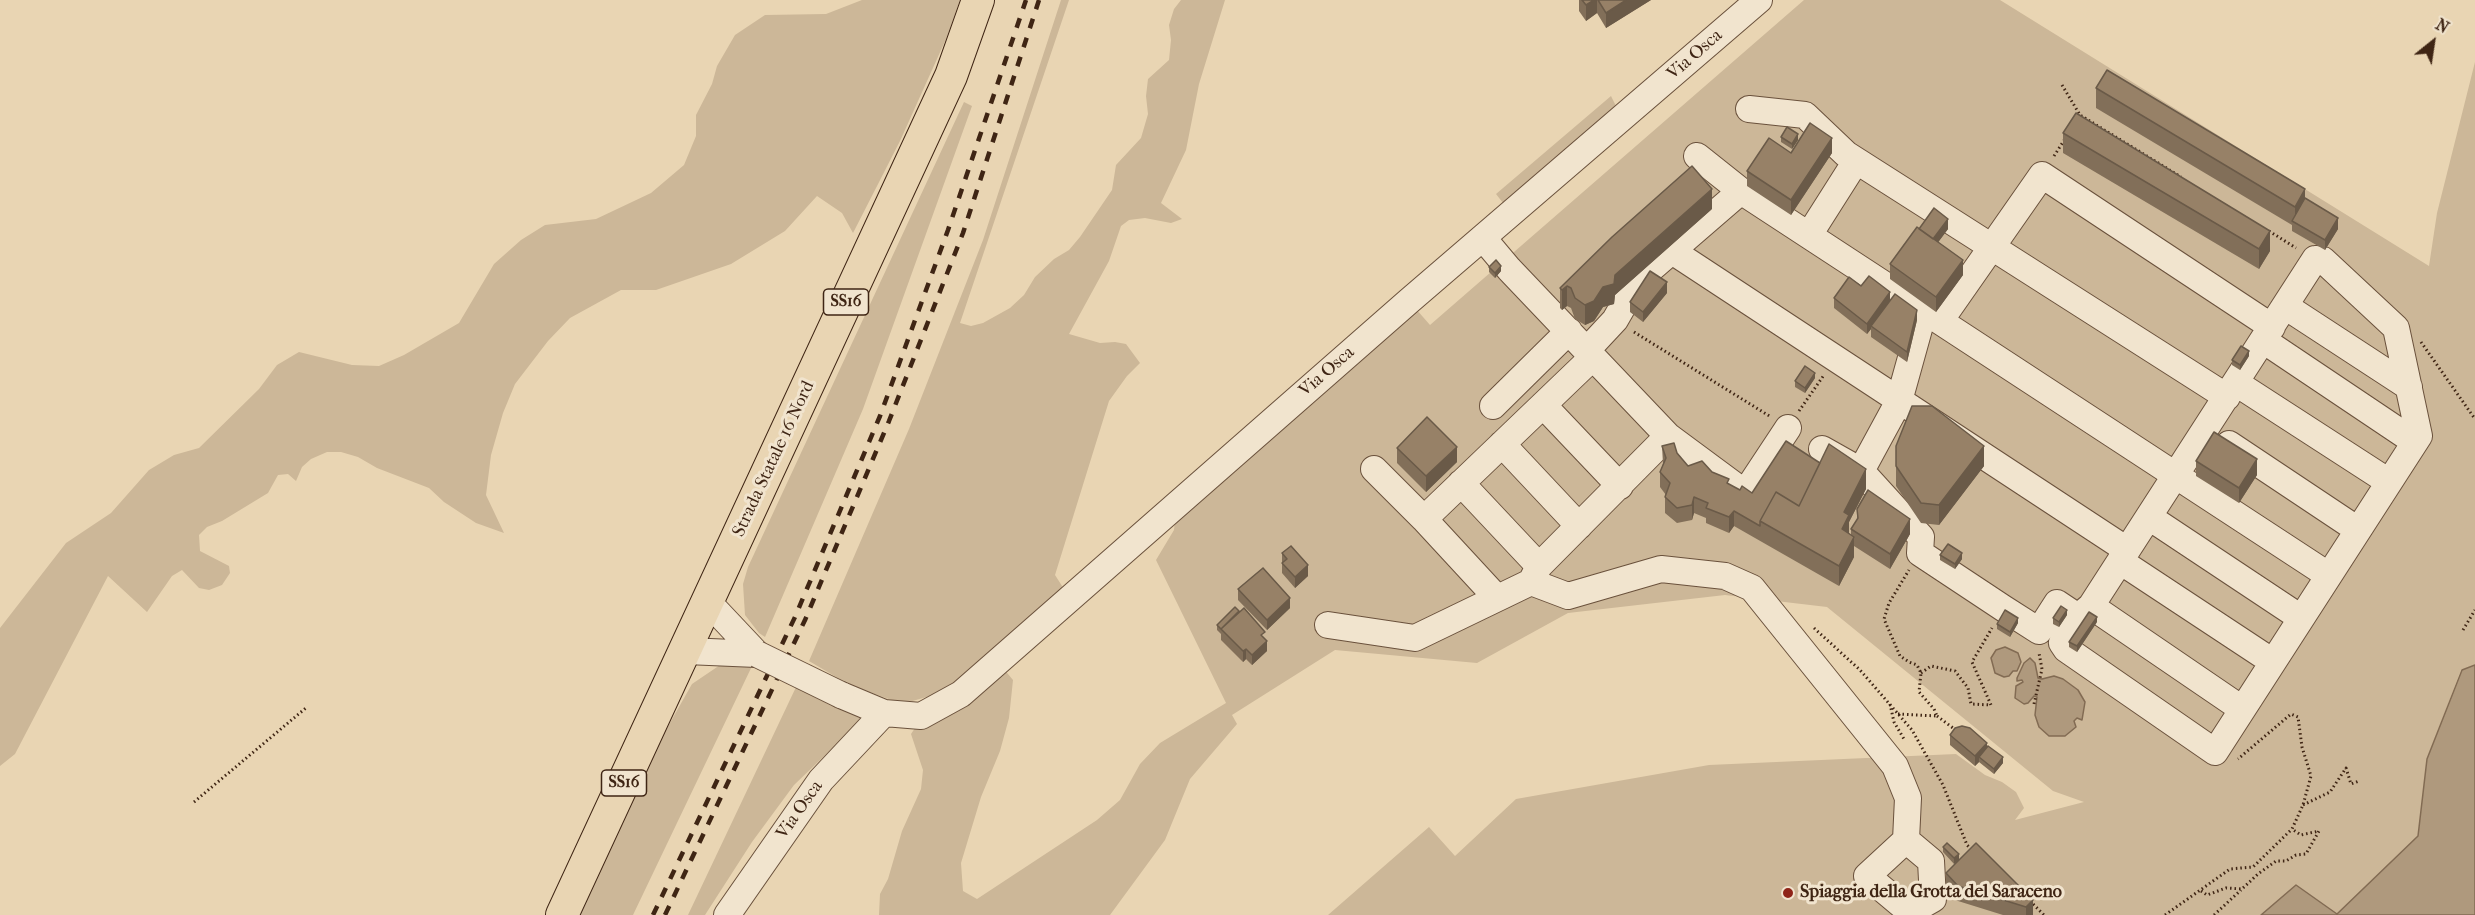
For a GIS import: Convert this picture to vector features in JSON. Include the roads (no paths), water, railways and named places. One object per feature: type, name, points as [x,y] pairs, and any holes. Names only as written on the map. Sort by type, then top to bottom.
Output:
[{"type":"main road","name":"Strada Statale 16 Nord","points":[[562,915],[951,76],[978,0]]},
{"type":"street","name":"Via Osca","points":[[757,654],[884,713],[921,716],[961,694],[1483,238],[1760,0]]},
{"type":"street","points":[[1749,109],[1806,115],[1846,154],[1991,246],[2389,482]]},
{"type":"street","points":[[1697,156],[1741,191],[2328,576]]},
{"type":"street","points":[[1809,235],[1856,161]]},
{"type":"street","points":[[1861,471],[1899,401],[1932,316],[1991,246],[2042,175],[2415,442]]},
{"type":"street","points":[[1424,519],[1543,405],[1590,354],[1615,320],[1638,280],[1741,191]]},
{"type":"street","points":[[1483,238],[1668,436],[1745,493],[1788,428]]},
{"type":"street","points":[[1672,250],[1899,401],[2124,555],[2273,662]]},
{"type":"street","points":[[2314,259],[2323,260],[2396,328],[2419,436],[2215,752],[2066,649],[2062,642],[2124,555],[2267,334],[2314,259]]},
{"type":"street","points":[[2285,306],[2409,387]]},
{"type":"street","points":[[1493,406],[1569,331]]},
{"type":"street","points":[[1543,405],[1620,486]]},
{"type":"street","points":[[2206,429],[2358,530]]},
{"type":"street","points":[[1328,625],[1415,638],[1497,598],[1535,574],[1668,436]]},
{"type":"street","points":[[1502,444],[1579,526]]},
{"type":"street","points":[[1822,449],[1861,471],[1921,537],[1920,553],[2039,631],[2057,603],[2084,611],[2242,709]]},
{"type":"street","points":[[1374,469],[1497,598]]},
{"type":"street","points":[[1461,483],[1535,574],[1568,596],[1661,569],[1725,576],[1752,588],[1895,766],[1908,798],[1906,840]]},
{"type":"street","points":[[2149,517],[2301,618]]},
{"type":"street","points":[[708,603],[757,654]]},
{"type":"street","points":[[686,651],[757,654]]},
{"type":"street","name":"Via Osca","points":[[727,915],[821,780],[884,713]]},
{"type":"railway","points":[[653,915],[795,617],[880,416],[948,230],[1026,0]]},
{"type":"railway","points":[[665,915],[805,620],[889,421],[963,233],[1039,0]]},
{"type":"place","name":"Spiaggia della Grotta del Saraceno","points":[[1788,893]]}]
